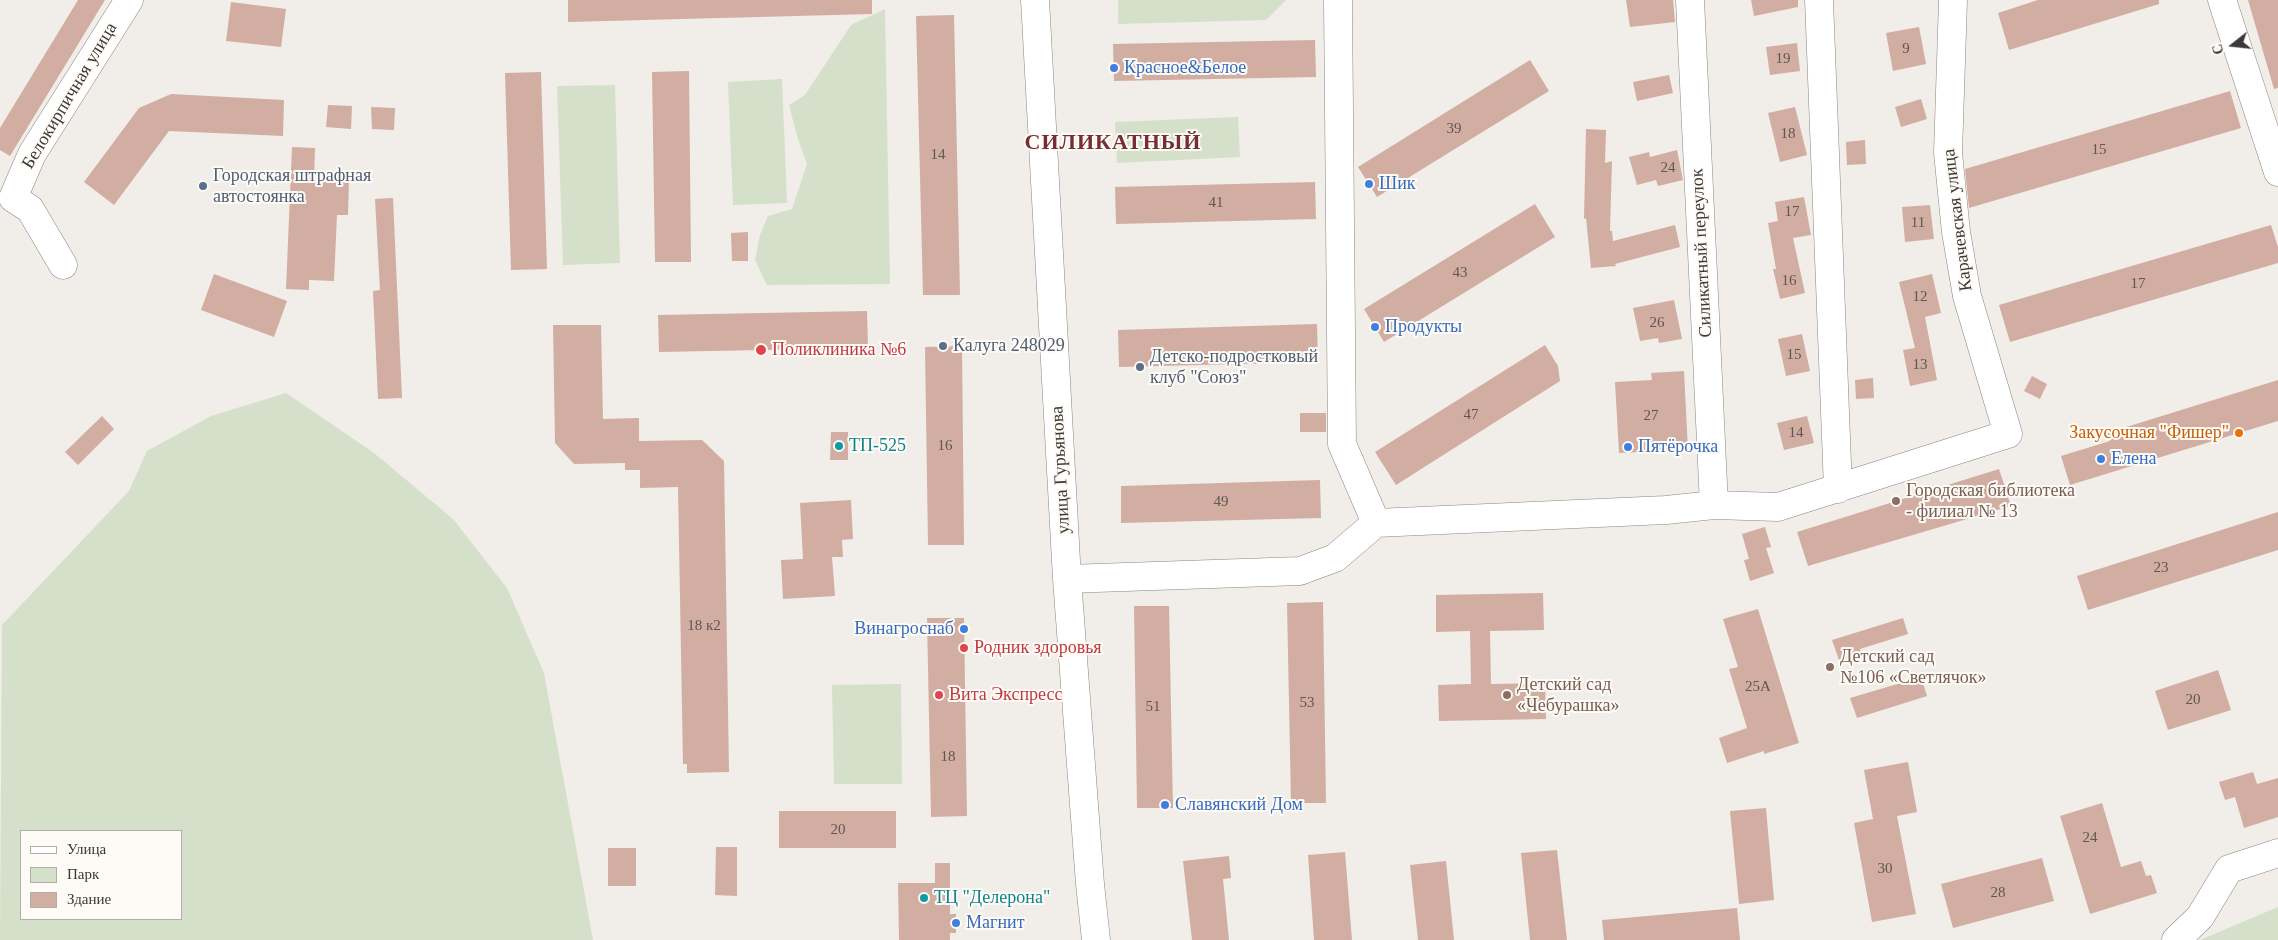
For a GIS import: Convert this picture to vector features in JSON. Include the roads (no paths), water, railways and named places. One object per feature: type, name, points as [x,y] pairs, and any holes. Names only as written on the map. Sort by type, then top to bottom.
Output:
[{"type":"street","name":"Белокирпичная улица","points":[[63,265],[30,209],[12,198],[32,154],[129,0]]},
{"type":"street","name":"улица Гурьянова","points":[[1035,0],[1067,579],[1096,940]]},
{"type":"street","points":[[1338,0],[1342,444],[1376,523]]},
{"type":"street","name":"Силикатный переулок","points":[[1690,0],[1714,505]]},
{"type":"street","points":[[1067,579],[1300,571],[1335,558],[1376,523],[1666,510],[1714,505],[1778,507],[1838,489],[1819,0]]},
{"type":"street","name":"Карачевская улица","points":[[1838,489],[2008,434],[1967,296],[1956,232],[1948,153],[1953,0]]},
{"type":"street","points":[[2222,0],[2278,172]]},
{"type":"street","points":[[2176,940],[2200,917],[2229,869],[2278,853]]},
{"type":"place","name":"Красное&Белое","points":[[1114,68]]},
{"type":"place","name":"Шик","points":[[1369,184]]},
{"type":"place","name":"Городская штрафная автостоянка","points":[[203,186]]},
{"type":"place","name":"Продукты","points":[[1375,327]]},
{"type":"place","name":"Калуга 248029","points":[[943,346]]},
{"type":"place","name":"Поликлиника №6","points":[[761,350]]},
{"type":"place","name":"Детско-подростковый клуб \"Союз\"","points":[[1140,367]]},
{"type":"place","name":"Закусочная \"Фишер\"","points":[[2239,433]]},
{"type":"place","name":"ТП-525","points":[[839,446]]},
{"type":"place","name":"Пятёрочка","points":[[1628,447]]},
{"type":"place","name":"Елена","points":[[2101,459]]},
{"type":"place","name":"Городская библиотека - филиал № 13","points":[[1896,501]]},
{"type":"place","name":"Винагроснаб","points":[[964,629]]},
{"type":"place","name":"Родник здоровья","points":[[964,648]]},
{"type":"place","name":"Детский сад №106 «Светлячок»","points":[[1830,667]]},
{"type":"place","name":"Вита Экспресс","points":[[939,695]]},
{"type":"place","name":"Детский сад «Чебурашка»","points":[[1507,695]]},
{"type":"place","name":"Славянский Дом","points":[[1165,805]]},
{"type":"place","name":"ТЦ \"Делерона\"","points":[[924,898]]},
{"type":"place","name":"Магнит","points":[[956,923]]},
{"type":"district","name":"СИЛИКАТНЫЙ","points":[[1113,143]]}]
